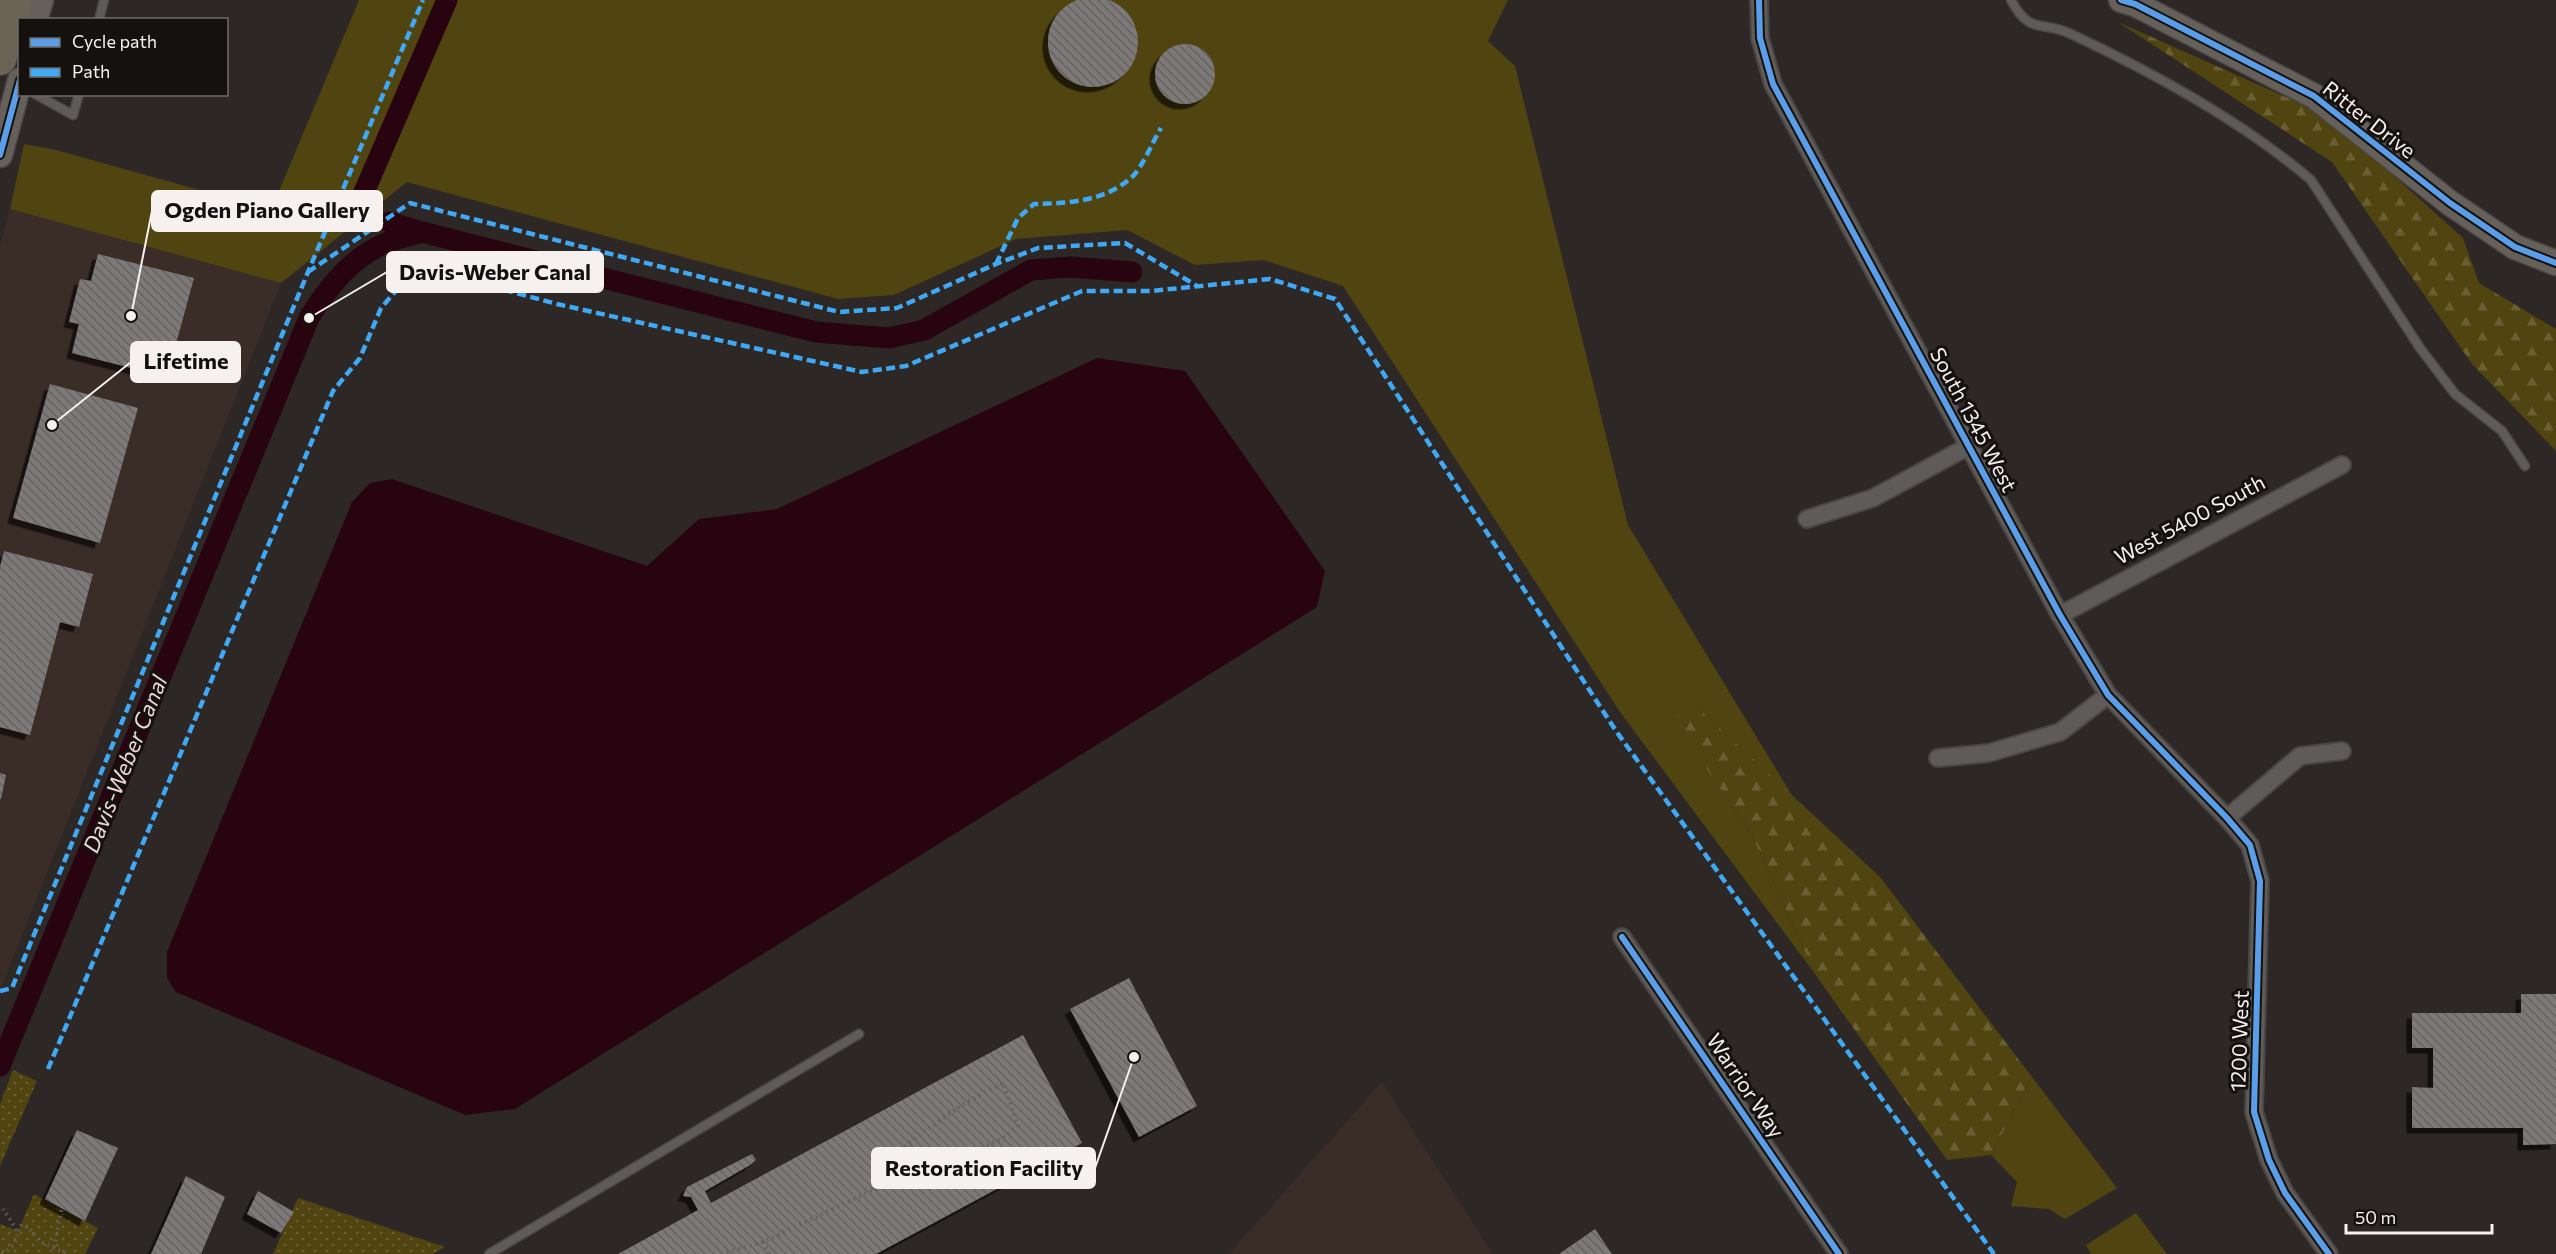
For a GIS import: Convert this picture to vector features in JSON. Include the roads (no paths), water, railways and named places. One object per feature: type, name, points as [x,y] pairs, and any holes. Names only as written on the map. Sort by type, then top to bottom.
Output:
[{"type":"highway","points":[[0,59],[16,0]]},
{"type":"street","points":[[36,18],[41,0]]},
{"type":"street","name":"South 1345 West","points":[[1759,0],[1760,38],[1773,84],[2060,615],[2108,695],[2227,818]]},
{"type":"street","name":"Ritter Drive","points":[[2121,0],[2134,4],[2314,96],[2450,203],[2515,248],[2556,263]]},
{"type":"street","points":[[0,155],[20,96]]},
{"type":"street","points":[[1807,519],[1873,498],[1968,446]]},
{"type":"street","name":"West 5400 South","points":[[2060,615],[2342,465]]},
{"type":"street","points":[[1938,758],[1989,753],[2060,732],[2108,695]]},
{"type":"street","points":[[2227,818],[2300,756],[2342,751]]},
{"type":"street","name":"1200 West","points":[[2227,818],[2250,845],[2260,881],[2254,1112],[2269,1160],[2285,1193],[2329,1254]]},
{"type":"street","name":"Warrior Way","points":[[1622,937],[1839,1254]]},
{"type":"lane","points":[[100,18],[104,0]]},
{"type":"lane","points":[[2011,0],[2019,15],[2035,26],[2064,30],[2123,59],[2232,124],[2287,160],[2311,180],[2420,348],[2455,394],[2502,431],[2525,466]]},
{"type":"lane","points":[[40,96],[73,115],[78,96]]},
{"type":"lane","points":[[489,1254],[859,1034]]},
{"type":"waterway","points":[[355,213],[447,0]]},
{"type":"waterway","points":[[389,222],[422,232]]},
{"type":"waterway","name":"Davis-Weber Canal","points":[[0,1066],[309,318],[324,295],[342,274],[373,249],[390,241],[422,232],[816,332],[889,338],[924,330],[1031,270],[1071,267],[1132,272]]},
{"type":"place","name":"Ogden Piano Gallery","points":[[131,316]]},
{"type":"place","name":"Davis-Weber Canal","points":[[309,318]]},
{"type":"place","name":"Lifetime","points":[[52,425]]},
{"type":"place","name":"Restoration Facility","points":[[1134,1057]]}]
